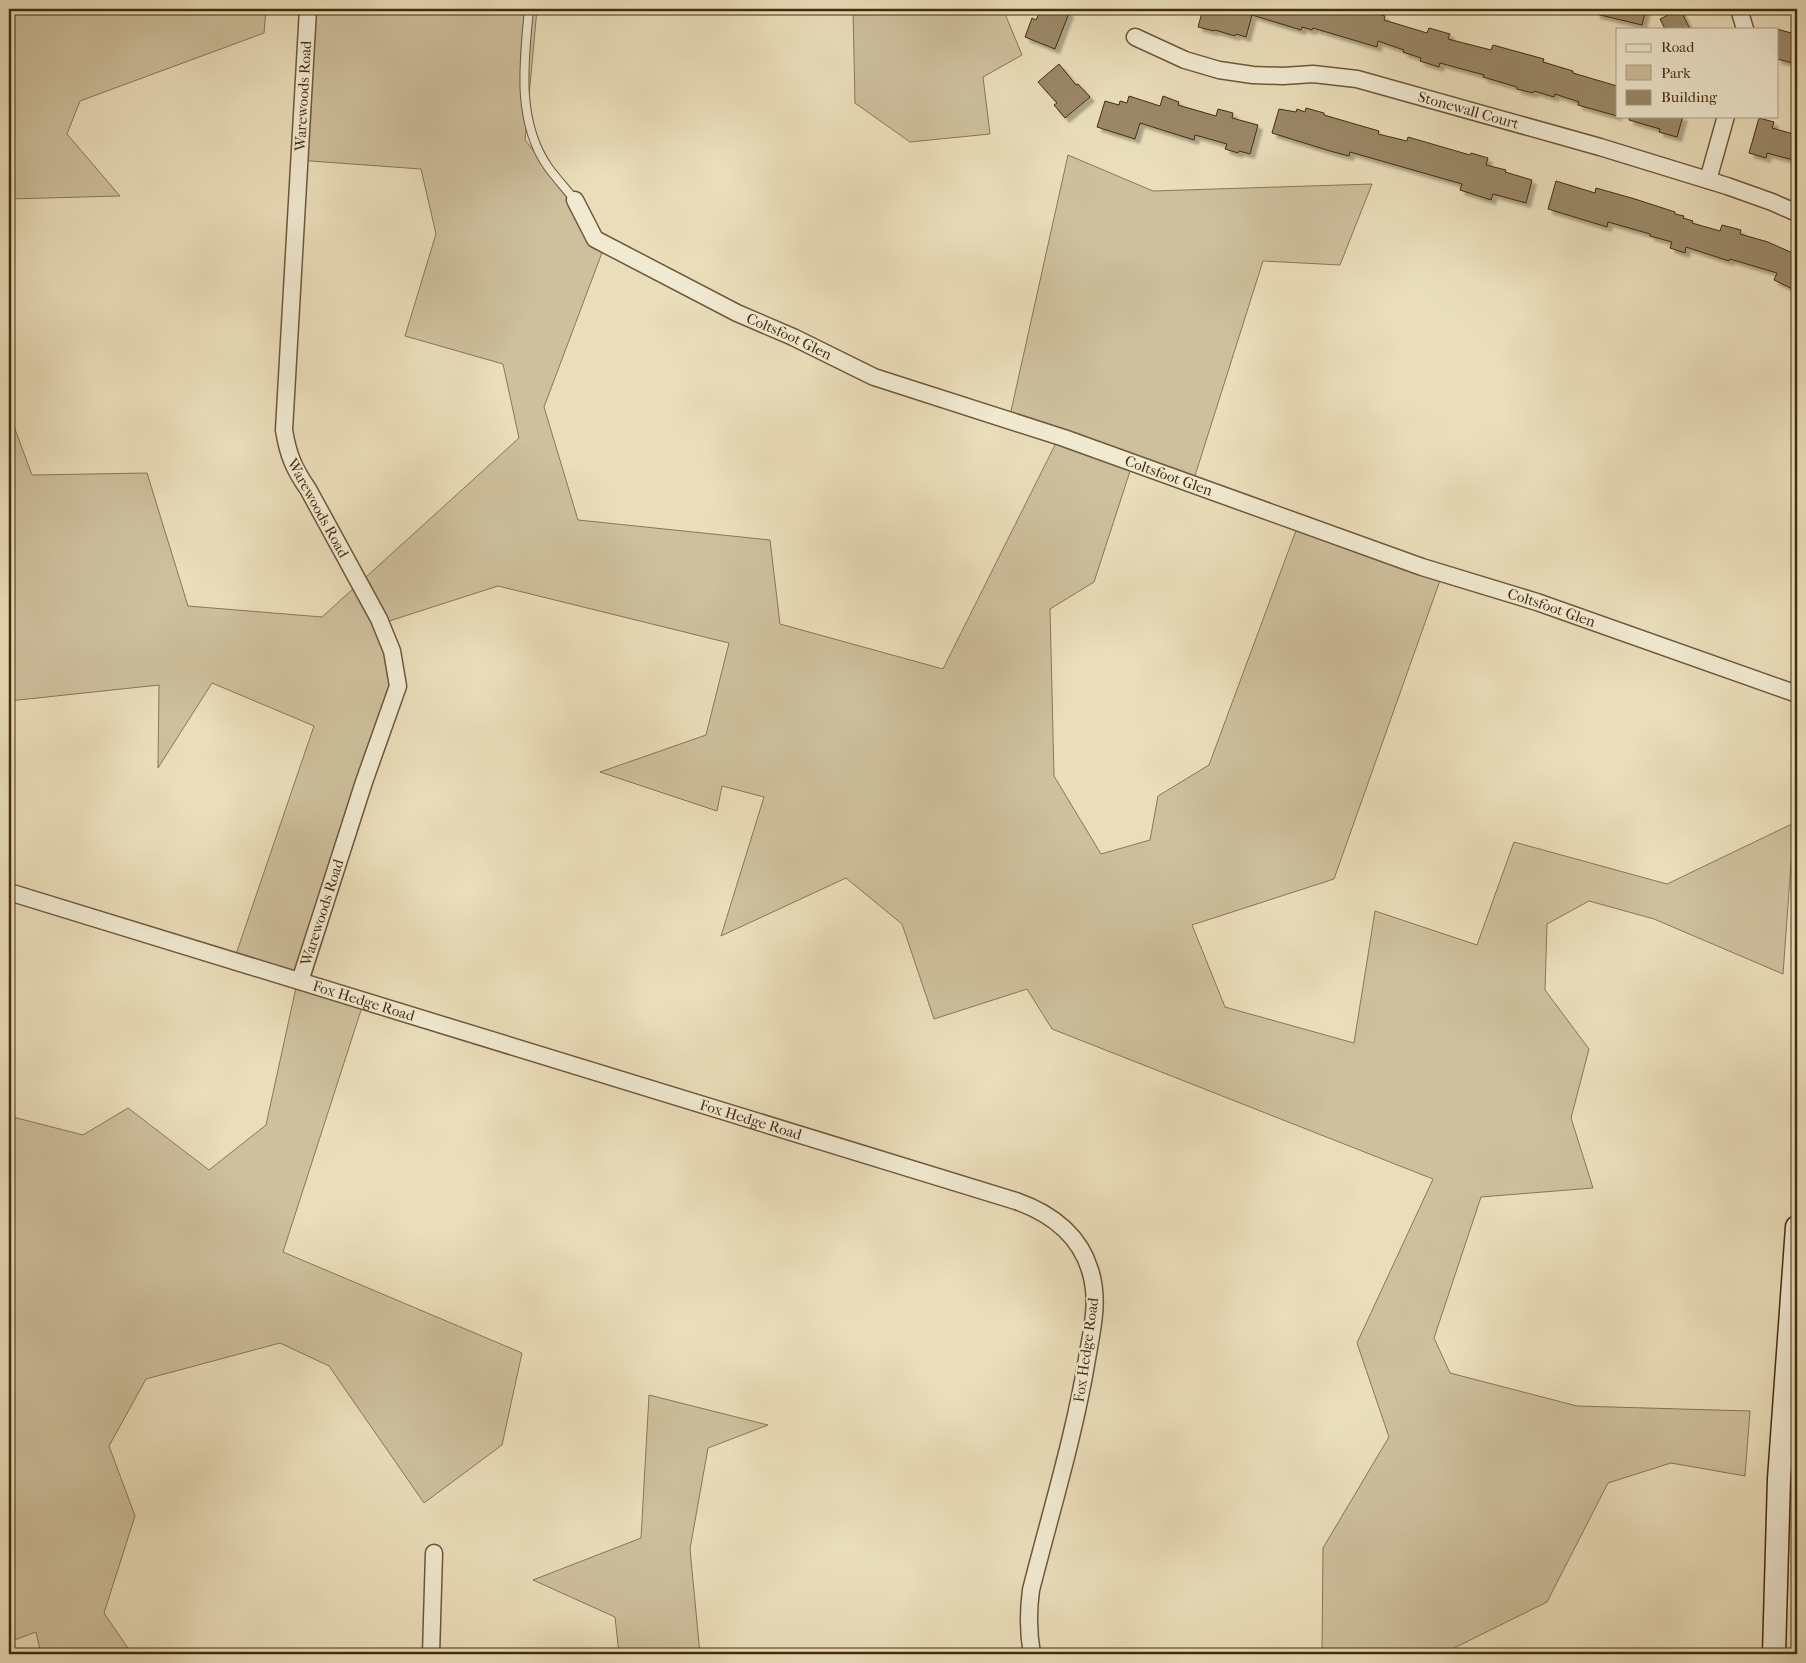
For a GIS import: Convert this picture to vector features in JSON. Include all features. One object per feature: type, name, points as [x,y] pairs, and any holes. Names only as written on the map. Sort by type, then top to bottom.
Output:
[{"type":"main road","points":[[1774,1654],[1789,1451],[1797,1227]]},
{"type":"street","name":"Warewoods Road","points":[[300,981],[364,782],[398,686],[392,651],[379,619],[308,489],[295,470],[287,450],[284,430],[308,9]]},
{"type":"street","points":[[1739,9],[1745,28]]},
{"type":"street","name":"Stonewall Court","points":[[1135,37],[1185,60],[1219,70],[1253,75],[1313,74],[1357,79],[1600,147],[1708,180],[1772,202],[1797,213]]},
{"type":"street","points":[[1708,180],[1725,118]]},
{"type":"street","name":"Coltsfoot Glen","points":[[575,200],[595,239],[737,313],[793,337],[874,377],[1064,438],[1422,567],[1537,602],[1797,694]]},
{"type":"street","name":"Fox Hedge Road","points":[[9,892],[1016,1200],[1035,1207],[1054,1218],[1070,1234],[1082,1252],[1090,1270],[1095,1290],[1095,1310],[1083,1382],[1068,1450],[1031,1590],[1028,1614],[1032,1654]]},
{"type":"street","points":[[431,1654],[434,1553]]},
{"type":"lane","points":[[529,9],[524,60],[525,98],[529,121],[536,142],[548,166],[575,200]]},
{"type":"green space","points":[[9,9],[266,9],[264,33],[80,101],[67,134],[120,196],[9,199]]},
{"type":"green space","points":[[304,9],[537,9],[525,140],[606,242],[544,407],[578,520],[770,540],[780,624],[943,669],[1059,437],[1009,420],[1068,155],[1153,191],[1372,184],[1340,265],[1263,261],[1193,482],[1133,462],[1094,582],[1050,609],[1054,776],[1101,854],[1150,840],[1158,796],[1209,765],[1301,517],[1443,572],[1334,879],[1192,925],[1225,1007],[1354,1043],[1375,911],[1477,945],[1514,842],[1667,884],[1794,823],[1783,974],[1654,919],[1589,901],[1547,924],[1545,990],[1589,1049],[1571,1118],[1593,1188],[1481,1197],[1434,1338],[1450,1373],[1577,1406],[1750,1411],[1745,1476],[1671,1463],[1608,1483],[1547,1602],[1442,1654],[1322,1654],[1323,1548],[1389,1437],[1357,1343],[1433,1179],[1052,1029],[1027,989],[934,1019],[902,924],[846,878],[721,936],[764,797],[722,786],[717,811],[600,772],[706,735],[729,643],[498,586],[386,622],[396,709],[308,986],[363,1004],[283,1252],[522,1353],[502,1445],[424,1503],[329,1366],[280,1343],[146,1379],[109,1446],[135,1516],[104,1613],[132,1654],[41,1654],[36,1632],[9,1642],[9,1116],[83,1135],[128,1108],[209,1170],[266,1125],[297,983],[233,963],[314,726],[212,683],[158,768],[159,685],[9,701],[9,413],[32,475],[147,473],[188,606],[322,617],[519,438],[503,364],[405,336],[436,234],[421,169],[297,160]]},
{"type":"green space","points":[[853,9],[1003,9],[1022,55],[983,77],[990,134],[910,142],[855,103]]},
{"type":"green space","points":[[649,1395],[768,1425],[708,1448],[690,1549],[700,1654],[619,1654],[615,1617],[533,1580],[641,1538]]},
{"type":"building","points":[[1041,9],[1068,9],[1067,12],[1069,13],[1055,49],[1025,37],[1032,18],[1036,20]]},
{"type":"building","points":[[1203,9],[1348,9],[1367,14],[1368,11],[1385,16],[1384,20],[1427,33],[1429,28],[1450,34],[1448,39],[1491,50],[1493,45],[1544,59],[1543,62],[1616,86],[1616,116],[1578,105],[1579,102],[1555,94],[1554,97],[1534,91],[1533,93],[1517,89],[1517,87],[1483,77],[1484,75],[1440,63],[1439,67],[1420,61],[1421,58],[1378,41],[1377,47],[1313,28],[1312,30],[1302,27],[1301,30],[1252,15],[1246,37],[1198,27]]},
{"type":"building","points":[[1596,9],[1646,9],[1642,25],[1596,14]]},
{"type":"building","points":[[1680,9],[1690,28],[1664,28],[1660,19]]},
{"type":"building","points":[[1778,29],[1795,34],[1794,39],[1797,40],[1797,64],[1778,59]]},
{"type":"building","points":[[1059,64],[1076,85],[1078,84],[1090,97],[1065,118],[1054,105],[1057,103],[1038,82]]},
{"type":"building","points":[[1129,96],[1160,106],[1163,96],[1179,102],[1178,105],[1216,116],[1218,109],[1233,113],[1232,118],[1258,125],[1250,154],[1225,149],[1227,144],[1195,135],[1194,140],[1140,123],[1135,139],[1097,127],[1105,101],[1119,105],[1120,101],[1127,103]]},
{"type":"building","points":[[1306,108],[1379,131],[1378,134],[1407,141],[1408,137],[1470,155],[1471,153],[1488,158],[1486,165],[1532,180],[1526,203],[1493,194],[1491,200],[1460,190],[1462,184],[1350,152],[1349,156],[1330,151],[1272,133],[1279,109],[1296,112],[1297,109],[1305,112]]},
{"type":"building","points":[[1630,118],[1682,118],[1677,137],[1659,132],[1660,129],[1629,120]]},
{"type":"building","points":[[1759,118],[1774,122],[1772,128],[1797,135],[1797,161],[1767,153],[1766,158],[1749,153]]},
{"type":"building","points":[[1556,181],[1595,193],[1596,188],[1635,199],[1675,212],[1675,214],[1684,216],[1683,218],[1693,221],[1692,223],[1720,231],[1722,225],[1741,230],[1740,234],[1768,242],[1797,255],[1797,291],[1774,280],[1777,273],[1730,259],[1729,261],[1686,247],[1685,253],[1670,248],[1672,242],[1650,236],[1650,234],[1608,222],[1607,227],[1548,209]]}]
